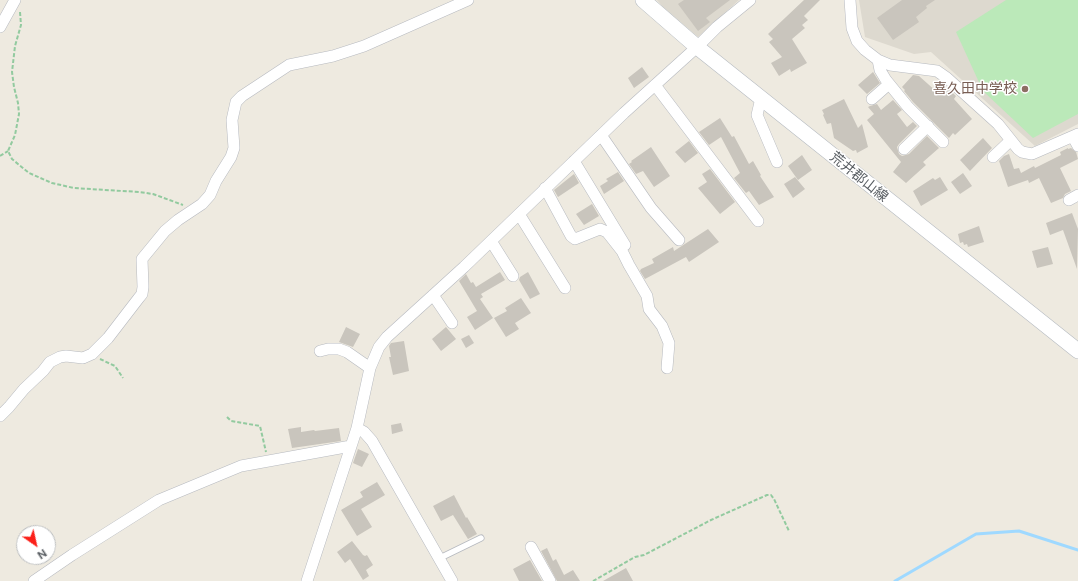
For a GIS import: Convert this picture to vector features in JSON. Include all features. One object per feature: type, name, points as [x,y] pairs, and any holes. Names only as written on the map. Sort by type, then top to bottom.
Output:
[{"type":"main road","name":"荒井郡山線","points":[[643,0],[697,47],[1078,352]]},
{"type":"street","points":[[0,416],[50,362],[60,357],[66,356],[83,358],[92,354],[108,338],[142,294],[142,259],[165,231],[193,209],[202,204],[210,194],[231,157],[234,148],[232,120],[236,102],[249,91],[288,64],[333,56],[364,46],[468,0]]},
{"type":"street","points":[[307,581],[351,446],[364,399],[370,368],[379,346],[601,135],[717,27],[750,0]]},
{"type":"street","points":[[850,0],[852,28],[857,41],[865,50],[878,60],[890,65],[937,71],[947,78],[998,124],[1022,152],[1032,154],[1076,139]]},
{"type":"street","points":[[0,27],[18,4]]},
{"type":"street","points":[[878,60],[880,70],[889,84],[908,107],[943,142]]},
{"type":"street","points":[[872,99],[889,84]]},
{"type":"street","points":[[655,86],[758,221]]},
{"type":"street","points":[[761,98],[757,116],[777,162]]},
{"type":"street","points":[[904,149],[928,126]]},
{"type":"street","points":[[601,135],[651,208],[679,240]]},
{"type":"street","points":[[993,157],[1011,140]]},
{"type":"street","points":[[574,161],[629,251]]},
{"type":"street","points":[[545,188],[571,236],[575,239],[600,229],[607,232],[622,251],[647,296],[649,309],[662,326],[669,343],[667,368]]},
{"type":"street","points":[[519,214],[565,288]]},
{"type":"street","points":[[491,241],[513,276]]},
{"type":"street","points":[[433,295],[452,322]]},
{"type":"street","points":[[320,351],[339,349],[347,352],[370,368]]},
{"type":"street","points":[[356,428],[364,432],[372,441],[452,581]]},
{"type":"street","points":[[34,581],[72,555],[160,500],[241,466],[351,446]]},
{"type":"street","points":[[531,547],[550,581]]},
{"type":"lane","points":[[440,558],[481,538]]},
{"type":"path","points":[[0,156],[8,151],[15,136],[19,120],[18,103],[12,72],[15,46],[20,26],[18,4]]},
{"type":"path","points":[[8,151],[12,159],[29,173],[52,183],[74,188],[152,194],[193,209]]},
{"type":"path","points":[[92,354],[115,366],[123,378]]},
{"type":"path","points":[[227,417],[231,421],[260,426],[268,461]]},
{"type":"path","points":[[593,581],[636,557],[644,555],[711,520],[767,495],[771,495],[774,498],[789,531]]},
{"type":"shaded area","points":[[657,0],[739,0],[698,37]]},
{"type":"shaded area","name":"喜久田中学校","points":[[859,0],[1078,0],[1078,124],[1035,146],[931,52],[914,54],[865,37]]},
{"type":"green space","name":"喜久田中学校","points":[[1006,0],[1078,0],[1078,114],[1033,138],[983,91],[956,32]]},
{"type":"building","points":[[684,0],[730,0],[706,18],[710,22],[698,31],[678,4]]},
{"type":"building","points":[[804,0],[820,0],[804,16],[808,20],[802,25],[805,28],[792,39],[807,63],[791,72],[790,69],[779,76],[771,63],[782,57],[769,42],[773,39],[768,34]]},
{"type":"building","points":[[902,0],[935,0],[926,6],[927,8],[916,17],[919,22],[893,40],[877,18]]},
{"type":"building","points":[[642,67],[649,77],[634,88],[628,78]]},
{"type":"building","points":[[873,72],[880,83],[867,94],[858,85]]},
{"type":"building","points":[[913,75],[919,76],[937,92],[943,84],[956,96],[954,99],[972,119],[955,135],[953,133],[949,138],[904,91],[905,90],[902,87]]},
{"type":"building","points":[[844,99],[858,128],[862,124],[868,147],[857,153],[856,150],[853,151],[834,138],[831,123],[827,124],[823,115],[822,110]]},
{"type":"building","points":[[893,100],[902,110],[897,114],[907,127],[913,122],[917,126],[897,147],[899,154],[902,156],[909,154],[927,136],[939,148],[923,162],[926,165],[906,183],[893,172],[901,162],[867,120],[874,114],[868,107],[877,104],[881,110]]},
{"type":"building","points":[[720,118],[732,137],[734,136],[749,164],[753,161],[761,175],[760,176],[774,197],[759,205],[749,191],[746,193],[734,178],[740,173],[721,137],[709,145],[699,132]]},
{"type":"building","points":[[983,138],[992,148],[970,171],[960,160]]},
{"type":"building","points":[[689,141],[698,153],[685,163],[675,152]]},
{"type":"building","points":[[651,147],[670,176],[654,187],[643,171],[636,174],[629,164]]},
{"type":"building","points":[[1071,148],[1076,152],[1078,159],[1060,168],[1071,191],[1065,194],[1063,198],[1051,203],[1039,178],[1029,183],[1028,180],[1008,187],[999,161],[1004,156],[1009,154],[1014,169],[1019,168],[1021,173],[1061,155],[1060,152]]},
{"type":"building","points":[[802,155],[812,170],[798,180],[788,166]]},
{"type":"building","points":[[710,169],[735,202],[720,214],[698,188],[707,182],[702,174]]},
{"type":"building","points":[[618,172],[624,181],[604,194],[600,186],[608,181],[606,179]]},
{"type":"building","points":[[963,173],[972,186],[960,194],[951,182]]},
{"type":"building","points":[[574,174],[579,183],[558,197],[554,190]]},
{"type":"building","points":[[795,177],[805,189],[793,198],[784,184]]},
{"type":"building","points":[[940,177],[948,190],[921,206],[913,191],[933,178],[935,180]]},
{"type":"building","points":[[592,204],[599,216],[584,225],[576,214]]},
{"type":"building","points":[[1072,213],[1078,229],[1077,269],[1063,230],[1050,235],[1046,223]]},
{"type":"building","points":[[979,226],[984,242],[968,247],[967,244],[964,245],[963,242],[960,243],[958,234]]},
{"type":"building","points":[[708,229],[719,242],[689,262],[686,257],[645,279],[640,271],[641,269],[654,263],[652,259],[673,247],[674,251]]},
{"type":"building","points":[[1048,247],[1053,264],[1037,268],[1032,251]]},
{"type":"building","points":[[500,272],[505,280],[481,294],[483,297],[480,299],[493,318],[475,330],[467,317],[477,311],[459,281],[466,274],[471,283],[473,282],[476,287]]},
{"type":"building","points":[[528,272],[540,294],[530,299],[519,280],[520,277]]},
{"type":"building","points":[[521,298],[531,313],[515,323],[519,329],[506,337],[494,318],[507,311],[505,308]]},
{"type":"building","points":[[346,327],[360,334],[353,347],[339,342]]},
{"type":"building","points":[[446,327],[456,339],[441,351],[432,339]]},
{"type":"building","points":[[469,335],[474,343],[466,348],[461,339]]},
{"type":"building","points":[[404,341],[409,371],[393,375],[389,357],[391,357],[389,346],[391,343]]},
{"type":"building","points":[[401,423],[403,431],[392,434],[391,425]]},
{"type":"building","points":[[301,427],[301,432],[339,428],[341,441],[292,448],[288,429]]},
{"type":"building","points":[[358,449],[369,454],[362,467],[353,463]]},
{"type":"building","points":[[377,482],[385,495],[361,509],[372,527],[357,536],[341,510],[363,497],[360,492]]},
{"type":"building","points":[[454,495],[466,518],[467,517],[477,534],[468,539],[453,515],[441,521],[433,506]]},
{"type":"building","points":[[352,541],[363,555],[367,555],[373,565],[366,570],[369,576],[363,580],[350,559],[345,563],[337,552]]},
{"type":"building","points":[[547,548],[553,561],[556,559],[564,575],[573,570],[580,581],[557,581],[541,551]]},
{"type":"building","points":[[530,560],[542,581],[519,581],[513,569]]},
{"type":"building","points":[[626,568],[633,581],[603,581]]},
{"type":"waterway","points":[[895,581],[976,534],[1019,531],[1078,550]]},
{"type":"place","name":"喜久田中学校","points":[[1025,89]]}]
